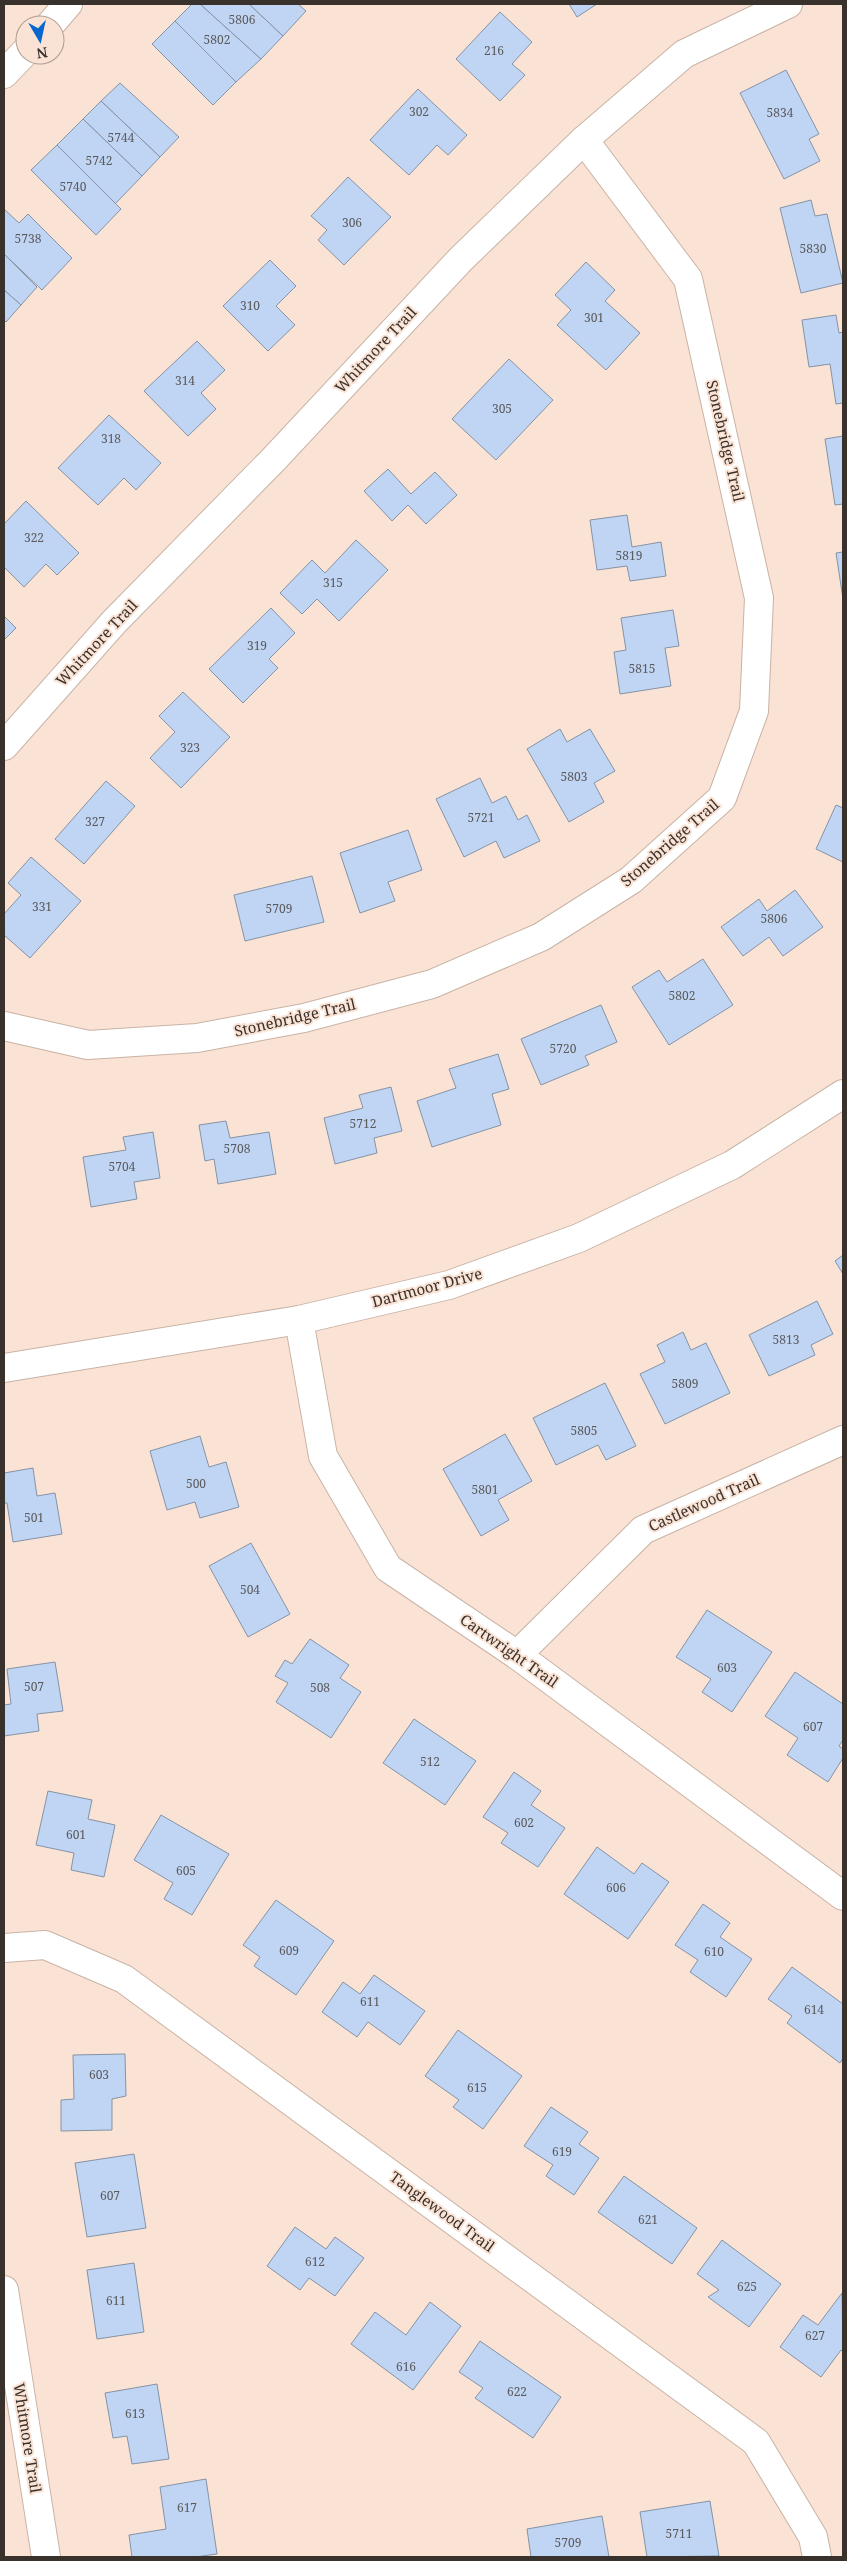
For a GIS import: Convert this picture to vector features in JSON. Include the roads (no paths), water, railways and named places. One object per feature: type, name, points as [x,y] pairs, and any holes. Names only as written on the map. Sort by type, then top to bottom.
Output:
[{"type":"street","points":[[59,15],[68,4]]},
{"type":"street","name":"Whitmore Trail","points":[[4,746],[114,622],[274,459],[461,259],[584,140],[684,54],[788,4]]},
{"type":"street","points":[[4,74],[15,62]]},
{"type":"street","name":"Stonebridge Trail","points":[[4,1026],[88,1045],[197,1038],[304,1018],[432,984],[541,937],[558,927],[631,880],[722,798],[754,711],[759,598],[688,278],[584,140]]},
{"type":"street","name":"Dartmoor Drive","points":[[4,1368],[299,1320],[449,1285],[579,1238],[732,1165],[843,1094]]},
{"type":"street","name":"Cartwright Trail","points":[[299,1320],[323,1456],[388,1568],[517,1655],[843,1896]]},
{"type":"street","name":"Castlewood Trail","points":[[517,1655],[643,1530],[843,1440]]},
{"type":"street","name":"Tanglewood Trail","points":[[4,1948],[45,1945],[124,1978],[756,2442],[813,2537],[817,2557]]},
{"type":"street","name":"Whitmore Trail","points":[[4,2290],[46,2557]]}]
